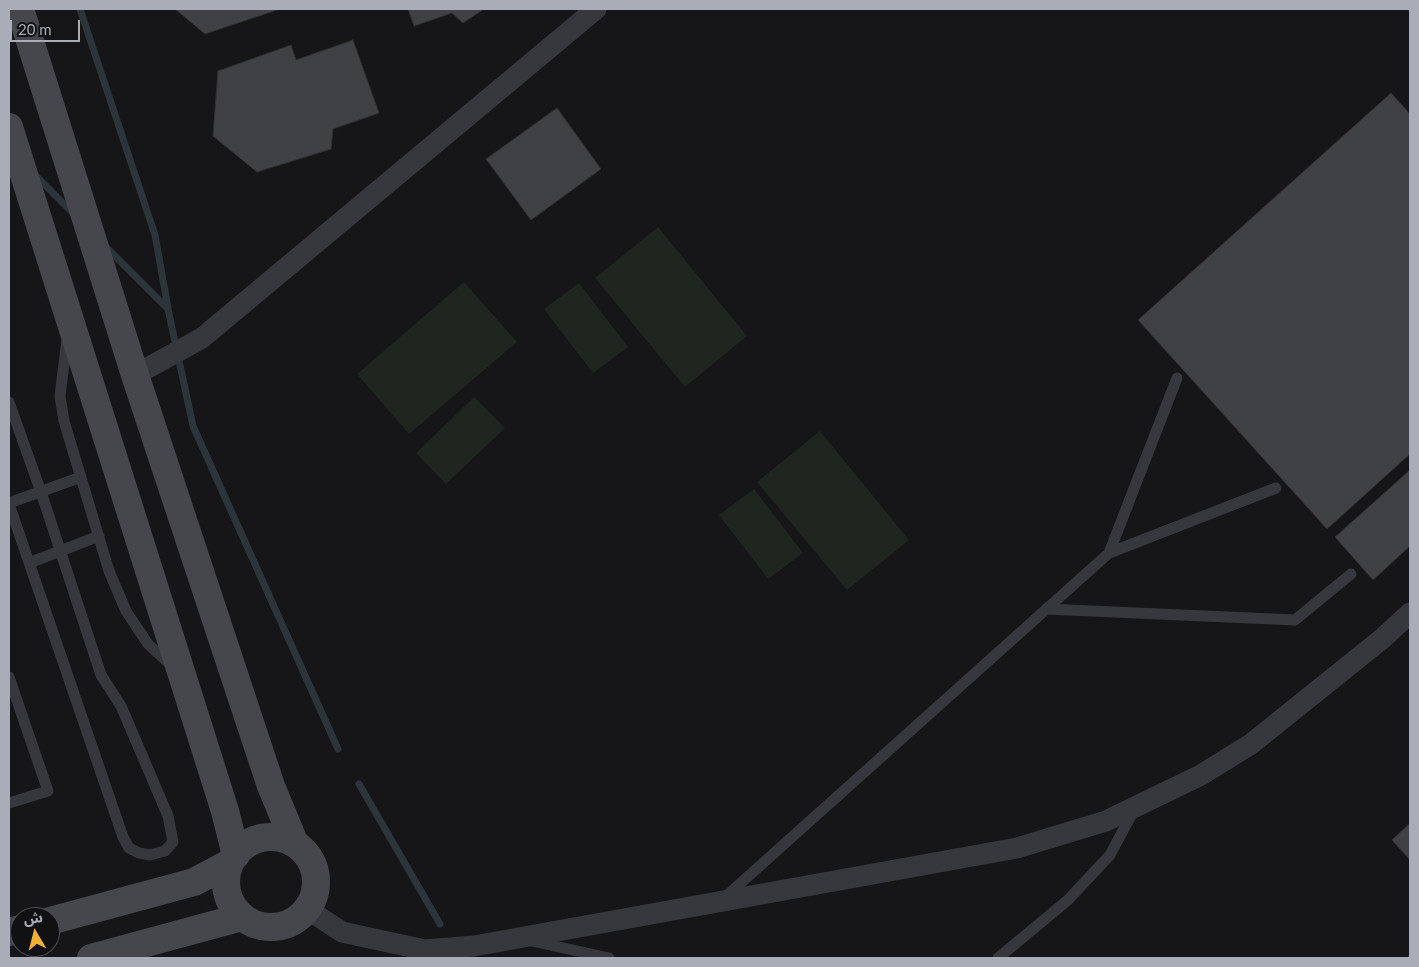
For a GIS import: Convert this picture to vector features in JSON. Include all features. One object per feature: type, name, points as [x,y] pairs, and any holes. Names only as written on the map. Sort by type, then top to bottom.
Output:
[{"type":"street","points":[[20,9],[135,375],[271,786],[295,844]]},
{"type":"street","points":[[135,375],[202,338],[596,9]]},
{"type":"street","points":[[9,127],[225,811],[233,859],[226,878],[227,893],[232,906],[242,917],[255,924],[276,926],[296,919],[306,910],[314,890],[314,868],[307,855],[295,844],[281,838],[266,838],[251,842],[233,859],[194,882],[60,918]]},
{"type":"street","points":[[306,910],[342,932],[425,950],[474,946],[1017,848],[1106,821],[1201,775],[1251,744],[1383,638],[1410,613]]},
{"type":"street","points":[[91,958],[242,917]]},
{"type":"lane","points":[[70,320],[60,396],[64,421],[109,571],[126,612],[148,644],[182,676]]},
{"type":"lane","points":[[1109,553],[1177,378]]},
{"type":"lane","points":[[9,402],[41,492],[101,675],[121,706],[168,816],[173,842],[164,851],[150,855],[139,854],[129,848],[123,837],[9,504],[41,492],[80,477]]},
{"type":"lane","points":[[718,902],[1109,553],[1276,488]]},
{"type":"lane","points":[[29,563],[98,536]]},
{"type":"lane","points":[[1046,610],[1295,620],[1351,574]]},
{"type":"lane","points":[[9,677],[48,791],[9,803]]},
{"type":"lane","points":[[998,958],[1068,900],[1110,855],[1135,807]]},
{"type":"lane","points":[[518,938],[609,958]]},
{"type":"shaded area","points":[[658,227],[747,336],[685,387],[595,278]]},
{"type":"shaded area","points":[[464,282],[517,342],[409,434],[357,374]]},
{"type":"shaded area","points":[[579,283],[628,347],[593,373],[544,309]]},
{"type":"shaded area","points":[[474,397],[505,428],[446,484],[416,453]]},
{"type":"shaded area","points":[[820,431],[909,540],[847,590],[757,482]]},
{"type":"shaded area","points":[[754,489],[803,553],[768,579],[719,515]]},
{"type":"building","points":[[175,9],[280,9],[205,34]]},
{"type":"building","points":[[408,9],[484,9],[463,23],[452,13],[414,26]]},
{"type":"building","points":[[353,40],[379,113],[333,129],[331,149],[257,172],[213,136],[218,71],[291,45],[296,60]]},
{"type":"building","points":[[1391,93],[1410,114],[1410,454],[1327,529],[1138,320]]},
{"type":"building","points":[[557,108],[601,169],[531,220],[486,159]]},
{"type":"building","points":[[1410,470],[1410,546],[1373,580],[1335,537]]},
{"type":"building","points":[[1410,823],[1410,860],[1392,840]]},
{"type":"waterway","points":[[80,9],[155,235],[168,308]]},
{"type":"waterway","points":[[34,174],[74,214]]},
{"type":"waterway","points":[[104,245],[168,309],[193,426],[338,749]]},
{"type":"waterway","points":[[359,784],[440,924]]}]
